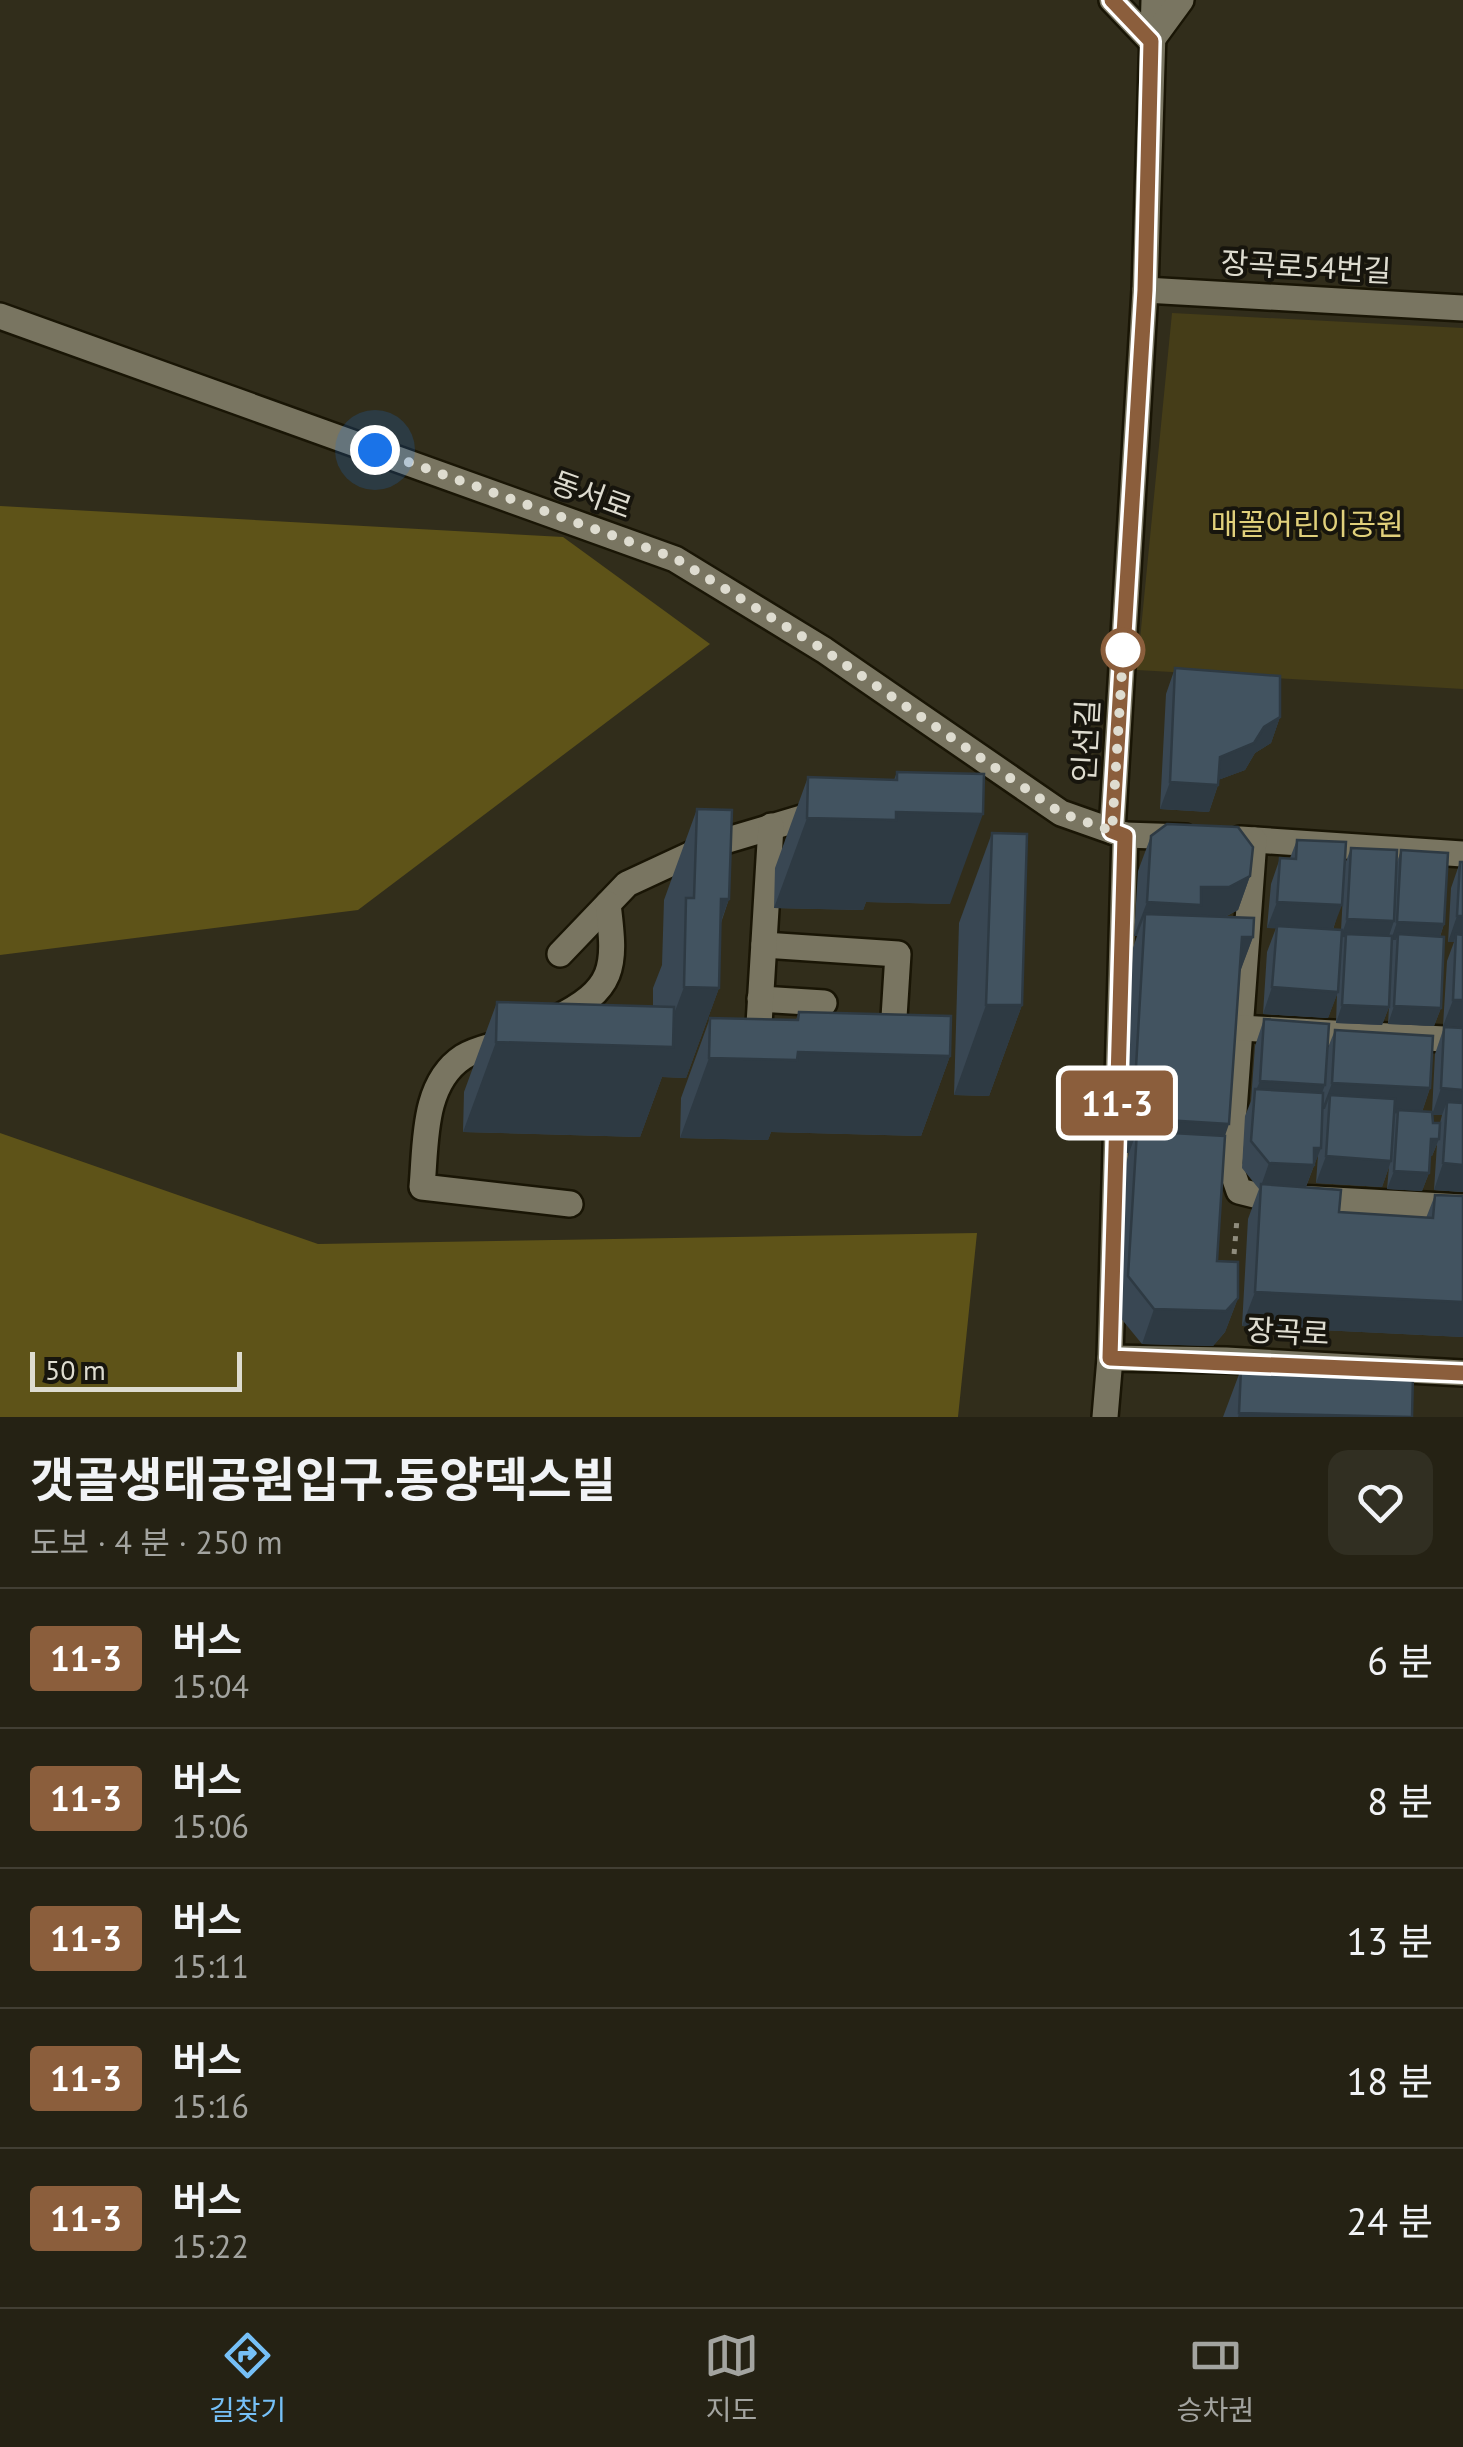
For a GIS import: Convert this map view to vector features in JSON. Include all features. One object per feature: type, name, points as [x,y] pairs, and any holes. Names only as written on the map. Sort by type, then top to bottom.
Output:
[{"type":"street","points":[[1112,0],[1151,41],[1181,0]]},
{"type":"street","name":"인선길","points":[[1105,1417],[1110,1358],[1118,833],[1145,290],[1154,0]]},
{"type":"street","name":"장곡로54번길","points":[[1145,290],[1463,308]]},
{"type":"street","name":"동서로","points":[[0,316],[675,558],[824,650],[1061,813],[1118,833],[1463,854]]},
{"type":"street","points":[[967,777],[997,769]]},
{"type":"street","points":[[560,954],[627,884],[711,845],[840,808]]},
{"type":"street","points":[[771,826],[758,1041],[796,1043]]},
{"type":"street","points":[[1254,840],[1230,1165],[1239,1190],[1260,1196],[1463,1207]]},
{"type":"street","points":[[570,1204],[422,1187],[429,1114],[441,1080],[464,1057],[510,1041],[568,1013],[600,988],[615,956],[608,904]]},
{"type":"street","points":[[764,945],[898,954],[892,1049],[873,1048]]},
{"type":"street","points":[[760,999],[824,1004]]},
{"type":"street","points":[[1240,1028],[1463,1040]]},
{"type":"street","name":"장곡로","points":[[1110,1358],[1463,1373]]},
{"type":"path","points":[[1232,1285],[1239,1190]]},
{"type":"green space","name":"매꼴어린이공원","points":[[1172,313],[1463,328],[1463,689],[1137,670]]},
{"type":"shaded area","points":[[0,506],[563,537],[710,644],[358,910],[0,955]]},
{"type":"shaded area","points":[[0,1133],[318,1244],[977,1233],[958,1417],[0,1417]]},
{"type":"building","points":[[1175,668],[1280,676],[1280,717],[1264,727],[1254,743],[1220,757],[1218,785],[1170,782]]},
{"type":"building","points":[[897,772],[984,774],[983,814],[896,812],[896,820],[807,818],[808,777],[897,780]]},
{"type":"building","points":[[697,809],[732,810],[729,899],[721,899],[719,988],[684,987],[686,898],[694,898]]},
{"type":"building","points":[[1167,824],[1238,827],[1253,847],[1250,876],[1229,887],[1201,887],[1201,905],[1147,902],[1151,836]]},
{"type":"building","points":[[992,833],[1027,834],[1022,1005],[986,1005]]},
{"type":"building","points":[[1297,840],[1346,842],[1342,905],[1277,902],[1280,858],[1296,859]]},
{"type":"building","points":[[1351,848],[1397,850],[1394,921],[1347,919]]},
{"type":"building","points":[[1401,850],[1448,853],[1444,924],[1397,922]]},
{"type":"building","points":[[1460,862],[1463,916],[1457,916]]},
{"type":"building","points":[[1145,914],[1254,918],[1253,937],[1242,937],[1229,1124],[1133,1118]]},
{"type":"building","points":[[1277,926],[1342,930],[1338,992],[1272,987]]},
{"type":"building","points":[[1346,934],[1392,936],[1389,1007],[1342,1005]]},
{"type":"building","points":[[1398,934],[1444,937],[1441,1008],[1394,1006]]},
{"type":"building","points":[[1456,934],[1463,935],[1463,1000],[1453,1000]]},
{"type":"building","points":[[497,1002],[674,1007],[673,1047],[496,1042]]},
{"type":"building","points":[[799,1012],[951,1016],[950,1056],[798,1052],[797,1060],[709,1058],[710,1018],[798,1020]]},
{"type":"building","points":[[1264,1019],[1329,1024],[1325,1085],[1260,1081]]},
{"type":"building","points":[[1444,1027],[1463,1028],[1463,1090],[1441,1088]]},
{"type":"building","points":[[1335,1030],[1433,1036],[1430,1088],[1332,1083]]},
{"type":"building","points":[[1255,1089],[1323,1093],[1321,1148],[1314,1148],[1314,1165],[1269,1163],[1251,1141]]},
{"type":"building","points":[[1330,1095],[1395,1099],[1391,1161],[1326,1156]]},
{"type":"building","points":[[1447,1102],[1463,1103],[1463,1165],[1443,1163]]},
{"type":"building","points":[[1398,1110],[1432,1112],[1433,1123],[1440,1123],[1439,1139],[1431,1139],[1429,1173],[1394,1171]]},
{"type":"building","points":[[1137,1131],[1225,1136],[1217,1261],[1238,1262],[1238,1298],[1226,1311],[1154,1309],[1128,1276]]},
{"type":"building","points":[[1261,1184],[1341,1190],[1339,1212],[1433,1218],[1435,1195],[1463,1196],[1463,1302],[1255,1292]]},
{"type":"building","points":[[1241,1369],[1413,1374],[1412,1417],[1239,1413]]},
{"type":"bus line","name":"11-3","points":[[1112,0],[1151,41],[1145,290],[1112,831],[1125,836],[1110,1358],[1463,1373]]},
{"type":"route","points":[[375,450],[675,558],[824,650],[1061,813],[1112,831],[1124,638],[1123,650]]}]
